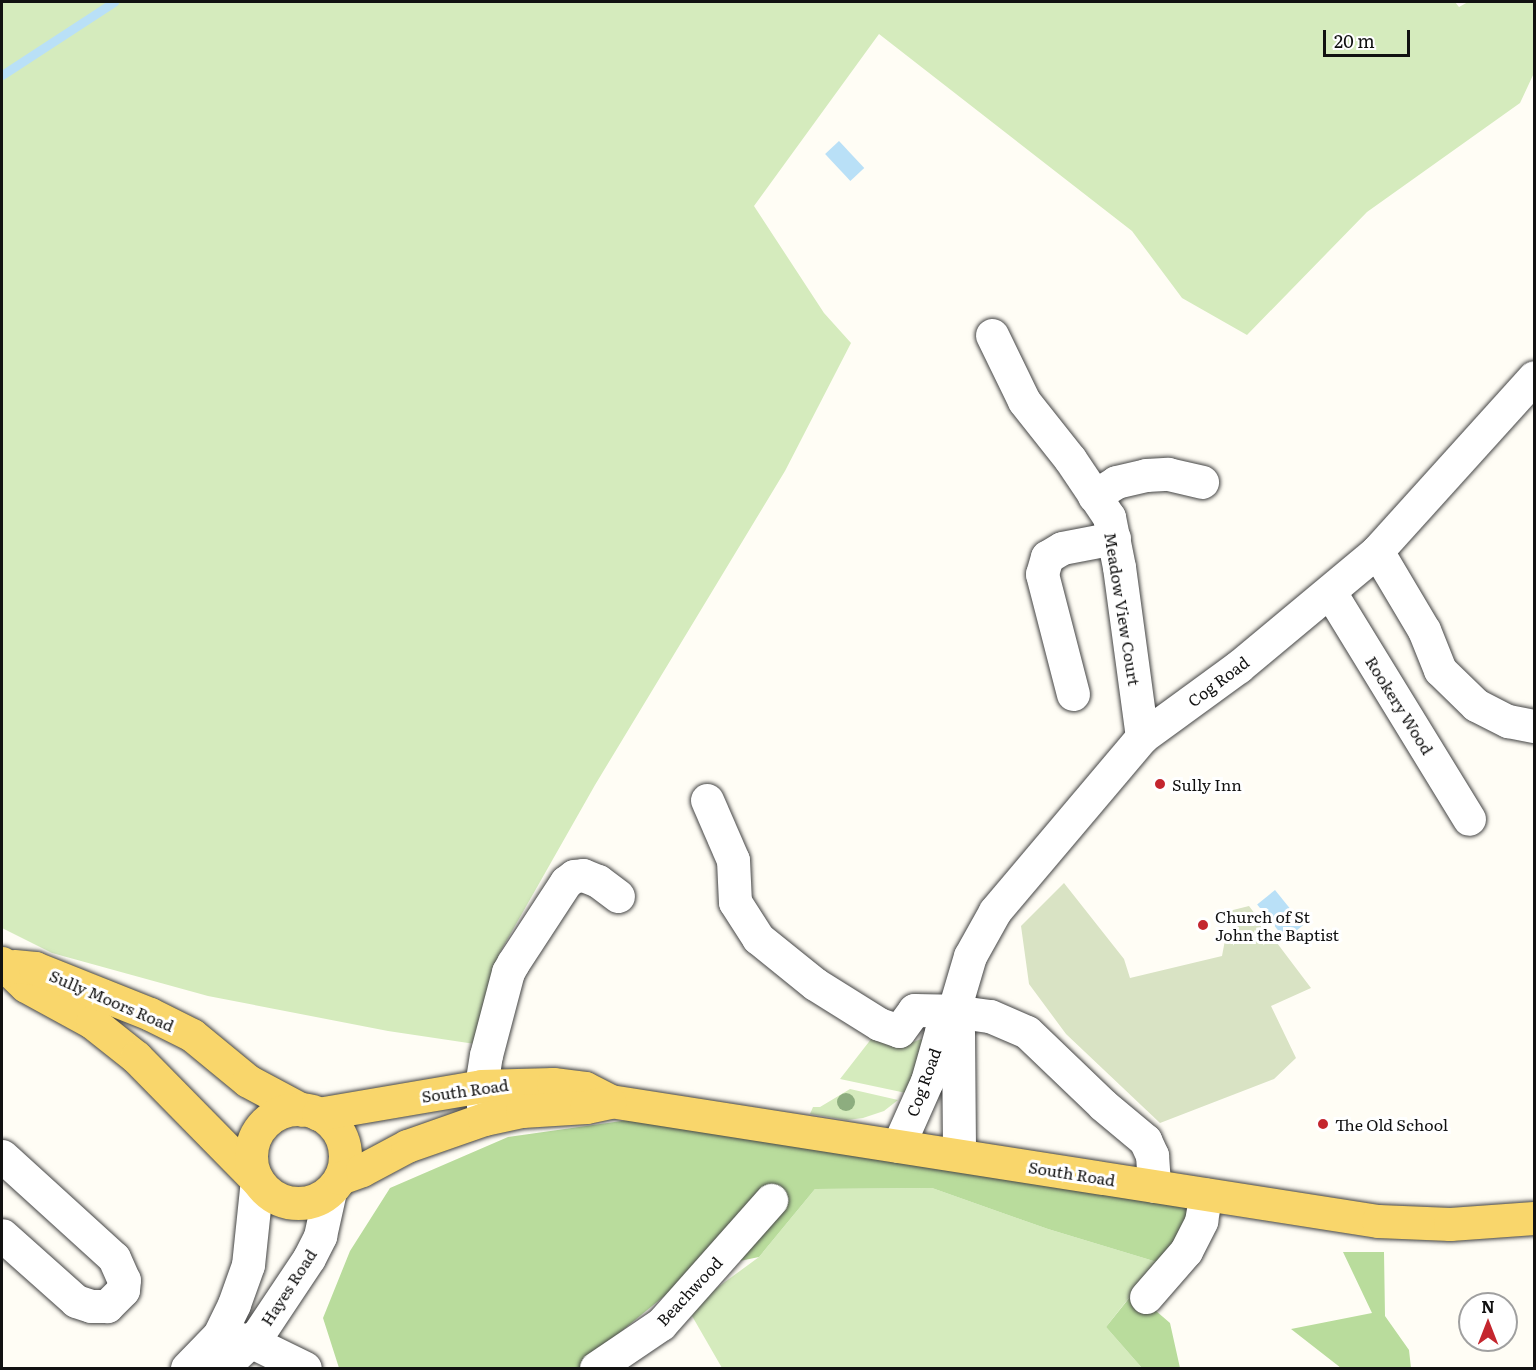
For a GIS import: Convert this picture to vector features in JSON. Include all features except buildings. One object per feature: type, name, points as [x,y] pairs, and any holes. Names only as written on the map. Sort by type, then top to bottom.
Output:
[{"type":"main road","name":"Sully Moors Road","points":[[4,965],[35,968],[150,1014],[192,1035],[248,1081],[310,1112]]},
{"type":"main road","name":"Sully Moors Road","points":[[4,965],[26,986],[92,1022],[136,1057],[257,1180]]},
{"type":"main road","name":"South Road","points":[[310,1112],[481,1086],[522,1083],[585,1088],[610,1101],[1378,1221],[1450,1224],[1534,1218]]},
{"type":"main road","name":"South Road","points":[[335,1184],[407,1146],[484,1119],[522,1111],[586,1107],[610,1101]]},
{"type":"main road","points":[[286,1111],[310,1112],[332,1122],[344,1146],[345,1162],[335,1184],[317,1199],[298,1204],[282,1201],[268,1192],[257,1180],[252,1165],[252,1149],[259,1130],[271,1119],[286,1111]]},
{"type":"street","name":"Meadow View Court","points":[[992,335],[1024,401],[1109,517],[1114,538],[1142,737]]},
{"type":"street","name":"Cog Road","points":[[898,1146],[927,1081],[941,1032],[952,1016],[970,956],[995,911],[1142,737],[1238,667],[1377,551],[1534,377]]},
{"type":"street","points":[[1094,496],[1116,482],[1146,475],[1168,474],[1202,482]]},
{"type":"street","points":[[1073,694],[1042,574],[1047,557],[1062,548],[1114,538]]},
{"type":"street","points":[[1377,551],[1424,630],[1440,670],[1476,705],[1508,721],[1534,726]]},
{"type":"street","name":"Rookery Wood","points":[[1330,592],[1469,819]]},
{"type":"street","points":[[707,800],[733,860],[735,902],[758,938],[815,984],[879,1024],[899,1031],[914,1010],[952,1016],[990,1016],[1027,1032],[1103,1105],[1145,1140],[1152,1155],[1154,1186]]},
{"type":"street","points":[[484,1119],[481,1086],[508,972],[566,882],[574,876],[583,875],[598,880],[618,897]]},
{"type":"street","name":"Cog Road","points":[[952,1016],[958,1033],[959,1155]]},
{"type":"street","points":[[2,1156],[114,1258],[124,1280],[123,1290],[107,1306],[91,1306],[76,1301],[2,1235]]},
{"type":"street","name":"Hayes Road","points":[[222,1368],[235,1338],[248,1265],[257,1180]]},
{"type":"street","name":"Hayes Road","points":[[186,1368],[235,1338],[259,1333],[309,1258],[320,1236],[335,1184]]},
{"type":"street","points":[[1146,1297],[1186,1251],[1201,1221],[1206,1194]]},
{"type":"street","name":"Beachwood","points":[[596,1368],[661,1324],[771,1200]]},
{"type":"street","points":[[235,1338],[305,1368]]},
{"type":"green space","points":[[2,2],[1455,2],[1459,7],[1468,2],[1534,2],[1534,73],[1520,103],[1367,212],[1247,335],[1182,298],[1132,231],[879,34],[754,206],[824,313],[851,343],[785,471],[595,785],[499,954],[475,1044],[388,1031],[208,996],[52,953],[2,928]]},
{"type":"green space","points":[[1064,883],[1124,959],[1130,978],[1222,956],[1225,940],[1237,936],[1229,911],[1249,906],[1311,988],[1271,1006],[1296,1058],[1274,1079],[1160,1123],[1066,1034],[1029,984],[1021,926]]},
{"type":"green space","points":[[875,1034],[897,1044],[908,1044],[921,1039],[929,1042],[906,1093],[840,1079]]},
{"type":"green space","points":[[850,1089],[898,1100],[884,1111],[863,1118],[847,1120],[810,1114],[813,1107],[820,1107]]},
{"type":"green space","points":[[650,1117],[1193,1206],[1171,1248],[1157,1262],[1048,1229],[932,1188],[815,1189],[759,1257],[696,1270],[618,1334],[626,1368],[339,1368],[323,1318],[350,1251],[390,1188],[508,1137]]},
{"type":"green space","points":[[932,1188],[1048,1229],[1157,1262],[1106,1327],[1142,1368],[722,1368],[688,1309],[759,1257],[815,1189]]},
{"type":"green space","points":[[1343,1252],[1384,1252],[1385,1316],[1409,1350],[1411,1368],[1341,1368],[1291,1329],[1372,1313]]},
{"type":"green space","points":[[1134,1292],[1170,1323],[1180,1368],[1142,1368],[1106,1327]]},
{"type":"water","points":[[839,141],[864,168],[850,181],[825,154]]},
{"type":"water","points":[[1275,890],[1303,925],[1285,939],[1257,904]]},
{"type":"waterway","points":[[2,75],[114,2]]},
{"type":"place","name":"Sully Inn","points":[[1160,784]]},
{"type":"place","name":"Church of St John the Baptist","points":[[1203,925]]},
{"type":"place","name":"The Old School","points":[[1323,1124]]}]
